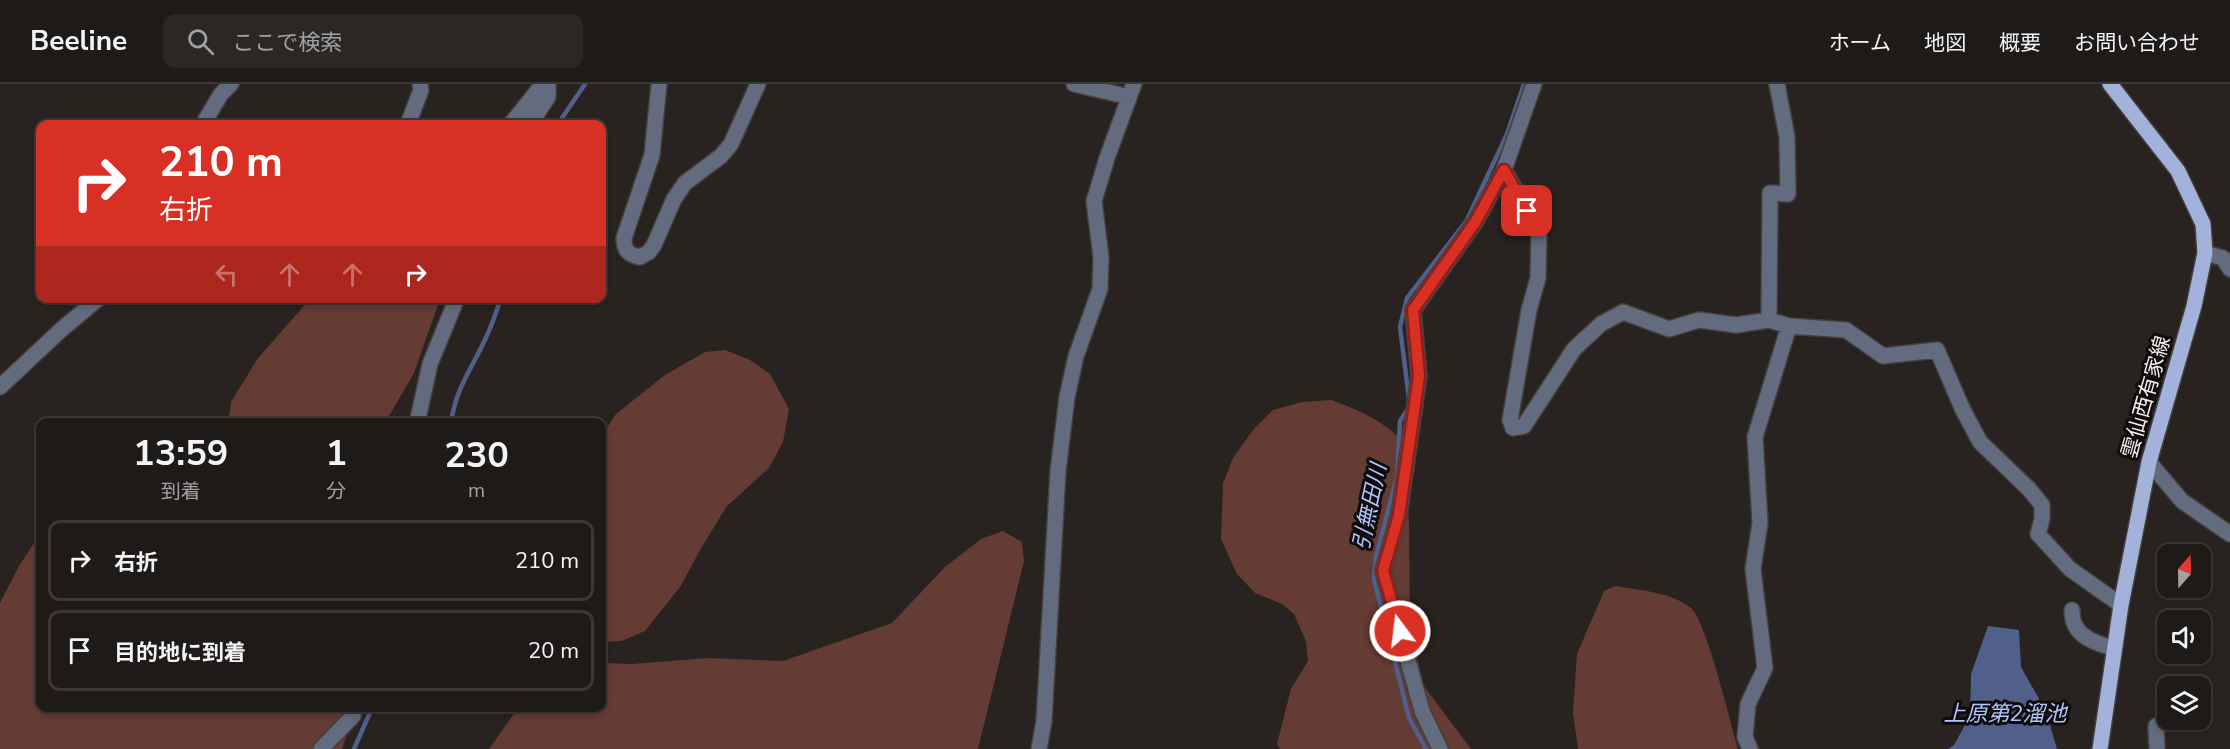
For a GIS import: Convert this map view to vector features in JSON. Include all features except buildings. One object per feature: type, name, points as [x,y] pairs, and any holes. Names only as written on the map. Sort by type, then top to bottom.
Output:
[{"type":"main road","name":"雲仙西有家線","points":[[2100,749],[2121,605],[2149,462],[2194,306],[2205,253],[2203,224],[2178,171],[2110,84]]},
{"type":"street","points":[[205,120],[221,94],[231,84]]},
{"type":"street","points":[[410,120],[421,90],[420,84]]},
{"type":"street","points":[[514,120],[543,84]]},
{"type":"street","points":[[533,120],[548,97],[548,84]]},
{"type":"street","points":[[659,84],[652,155],[624,238],[624,247],[628,253],[640,257],[649,252],[654,245],[674,199],[685,183],[721,156],[731,144],[758,84]]},
{"type":"street","points":[[1039,749],[1044,721],[1058,471],[1067,397],[1076,356],[1100,289],[1101,257],[1094,201],[1131,90],[1074,84]]},
{"type":"street","points":[[1440,749],[1422,711],[1383,571],[1399,515],[1419,376],[1413,310],[1476,221],[1504,170],[1534,84]]},
{"type":"street","points":[[1769,320],[1770,193],[1788,194],[1787,137],[1777,84]]},
{"type":"street","points":[[1504,170],[1539,231],[1538,278],[1529,310],[1510,420],[1513,428],[1524,426],[1574,349],[1601,324],[1623,312],[1669,329],[1700,320],[1736,325],[1769,320],[1789,326],[1846,330],[1883,356],[1937,350],[1963,410],[1980,442],[2029,489],[2042,505],[2042,519],[2038,534],[2070,569],[2121,605]]},
{"type":"street","points":[[2205,253],[2223,258],[2230,268]]},
{"type":"street","points":[[0,387],[93,303]]},
{"type":"street","points":[[418,418],[430,364],[455,303]]},
{"type":"street","points":[[1750,749],[1745,737],[1748,704],[1765,668],[1753,569],[1760,523],[1755,437],[1789,326]]},
{"type":"street","points":[[2149,462],[2182,501],[2230,534]]},
{"type":"street","points":[[2072,610],[2074,625],[2082,634],[2101,645],[2114,648]]},
{"type":"street","points":[[321,749],[353,716],[354,712]]},
{"type":"street","points":[[2156,726],[2157,749]]},
{"type":"shaded area","points":[[306,303],[439,303],[414,373],[388,418],[229,418],[231,402],[258,358]]},
{"type":"shaded area","points":[[725,350],[750,360],[770,374],[789,409],[783,442],[769,468],[727,506],[680,587],[645,631],[622,641],[606,642],[606,429],[616,414],[665,375],[705,352]]},
{"type":"shaded area","points":[[1331,400],[1369,416],[1402,440],[1409,521],[1410,620],[1423,685],[1471,749],[1280,749],[1277,744],[1291,689],[1308,661],[1306,641],[1294,614],[1282,604],[1255,593],[1237,574],[1221,539],[1223,483],[1233,458],[1253,430],[1273,410],[1302,402]]},
{"type":"shaded area","points":[[1003,531],[1022,542],[1024,561],[978,749],[489,749],[515,712],[606,712],[606,663],[632,664],[708,658],[783,661],[892,623],[945,567],[981,539]]},
{"type":"shaded area","points":[[36,540],[36,712],[355,712],[342,749],[0,749],[0,603],[19,566]]},
{"type":"shaded area","points":[[1615,586],[1664,595],[1691,608],[1704,632],[1711,652],[1738,749],[1578,749],[1573,713],[1577,654],[1604,591]]},
{"type":"water","name":"上原第2溜池","points":[[1988,626],[2019,630],[2021,667],[2046,711],[2057,749],[1948,749],[1954,745],[1970,716],[1971,674]]},
{"type":"waterway","points":[[561,120],[585,84]]},
{"type":"waterway","name":"引無田川","points":[[1409,399],[1400,327],[1407,298],[1467,220],[1507,134],[1524,84]]},
{"type":"waterway","points":[[452,418],[461,387],[488,333],[499,303]]},
{"type":"waterway","name":"引無田川","points":[[1409,407],[1400,421],[1397,477],[1376,556],[1374,579],[1409,718],[1426,749]]},
{"type":"waterway","points":[[354,749],[370,712]]},
{"type":"route","points":[[1400,631],[1383,571],[1399,515],[1419,376],[1413,310],[1476,221],[1504,170],[1527,211]]}]
